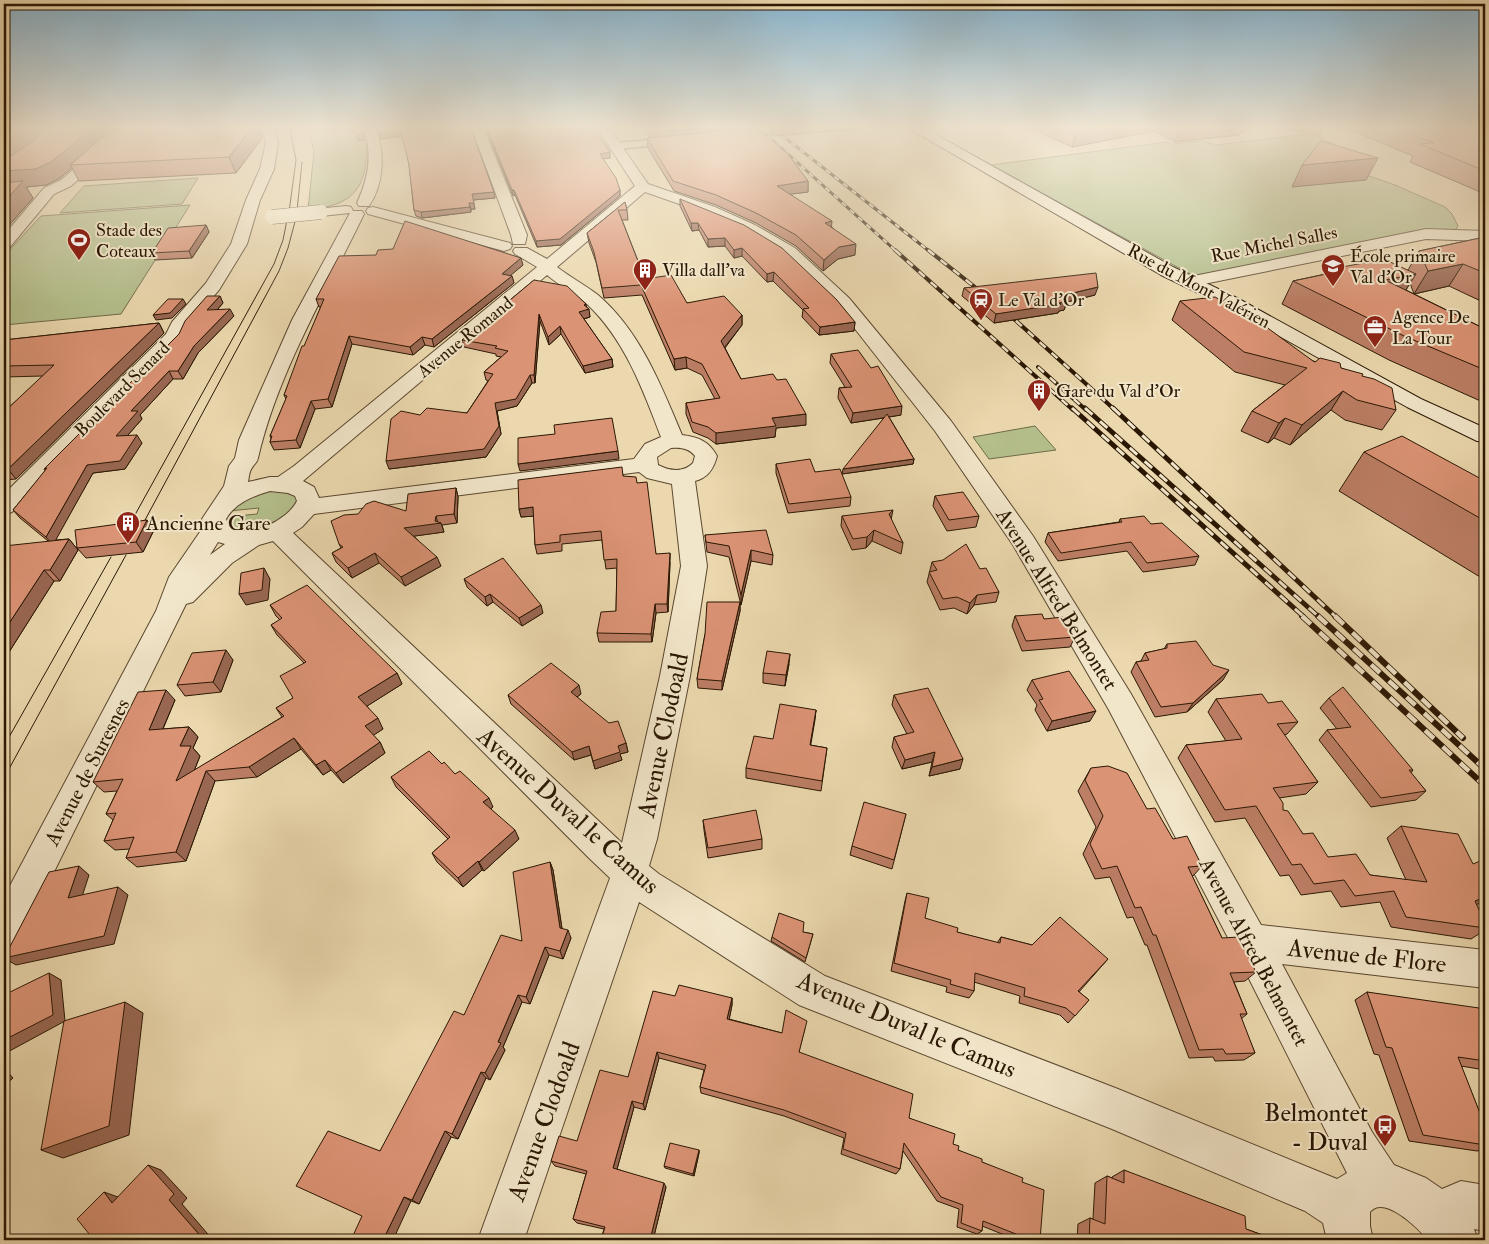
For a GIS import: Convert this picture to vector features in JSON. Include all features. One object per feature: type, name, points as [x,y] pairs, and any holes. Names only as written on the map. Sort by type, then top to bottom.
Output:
[{"type":"street","points":[[33,192],[49,191],[57,187]]},
{"type":"street","name":"Boulevard Senard","points":[[4,507],[175,336],[178,326],[214,286],[258,215],[263,187]]},
{"type":"street","name":"Avenue de Suresnes","points":[[4,934],[170,611],[182,577],[236,487],[240,466],[246,461],[250,440],[301,320],[360,209],[368,187]]},
{"type":"street","points":[[500,187],[519,235],[515,246]]},
{"type":"street","name":"Avenue Romand","points":[[284,484],[550,267],[554,261],[643,187]]},
{"type":"street","name":"Avenue Alfred Belmontet","points":[[643,187],[710,210],[750,228],[789,252],[844,302],[982,478],[1024,542],[1120,702],[1250,942],[1356,1148],[1359,1212]]},
{"type":"street","name":"Rue du Mont Valérien","points":[[1020,187],[1189,282],[1233,303],[1414,403],[1485,436]]},
{"type":"street","points":[[4,244],[49,191]]},
{"type":"street","points":[[258,215],[360,209],[515,246],[550,267],[595,301],[620,330],[638,357],[672,441]]},
{"type":"street","name":"Rue Michel Salles","points":[[1189,282],[1426,234],[1485,236]]},
{"type":"street","points":[[158,326],[178,326]]},
{"type":"street","points":[[672,441],[698,446],[706,456],[706,462],[700,470],[683,477],[662,476],[648,469],[645,458],[649,451],[656,446],[672,441]]},
{"type":"street","points":[[246,461],[254,464],[257,472],[255,487]]},
{"type":"street","points":[[264,536],[235,539],[222,535],[220,516],[238,494],[255,487],[284,484],[296,486],[304,491],[308,499],[307,507],[646,464]]},
{"type":"street","name":"Avenue Clodoald","points":[[501,1240],[631,872],[640,839],[675,676],[694,566],[683,477]]},
{"type":"street","name":"Avenue de Suresnes","points":[[170,611],[217,562],[296,521],[307,507]]},
{"type":"street","name":"Avenue Duval le Camus","points":[[264,536],[601,847],[646,886],[813,991],[1118,1110],[1359,1212],[1408,1193],[1445,1227]]},
{"type":"street","name":"Avenue de Flore","points":[[1250,942],[1485,969]]},
{"type":"street","points":[[1445,1227],[1460,1204],[1485,1208]]},
{"type":"green space","points":[[83,187],[192,187],[182,204],[60,213]]},
{"type":"green space","points":[[310,187],[357,187],[348,198],[340,202],[331,206],[308,210]]},
{"type":"green space","points":[[1031,187],[1400,187],[1445,207],[1452,214],[1458,226],[1454,232],[1426,231],[1198,275],[1188,273]]},
{"type":"green space","name":"Stade des Coteaux","points":[[190,205],[121,314],[4,325],[4,256],[41,216]]},
{"type":"green space","points":[[1035,426],[1056,450],[989,459],[973,437]]},
{"type":"green space","points":[[263,490],[291,492],[298,498],[298,507],[274,524],[257,531],[239,531],[229,527],[227,517],[257,514],[259,508],[229,511],[233,505]]},
{"type":"building","points":[[4,187],[18,187],[4,202]]},
{"type":"building","points":[[411,187],[492,187],[494,192],[472,194],[474,203],[469,203],[470,207],[421,212],[414,210]]},
{"type":"building","points":[[511,187],[619,187],[620,190],[560,239],[536,241],[514,190]]},
{"type":"building","points":[[692,187],[779,187],[832,221],[825,223],[856,244],[839,247],[824,260],[796,235],[756,213],[716,195]]},
{"type":"building","points":[[680,199],[744,225],[782,248],[836,299],[855,322],[820,327],[803,309],[809,308],[774,272],[767,274],[742,248],[734,250],[725,238],[708,239],[698,223],[691,223]]},
{"type":"building","points":[[625,202],[627,210],[618,210],[645,279],[671,275],[687,303],[724,296],[742,315],[721,341],[741,379],[773,374],[777,380],[786,379],[806,414],[772,418],[776,426],[716,433],[708,427],[692,422],[686,403],[720,398],[702,364],[686,357],[674,359],[641,285],[602,288],[594,252],[587,233]]},
{"type":"building","points":[[405,221],[521,258],[502,274],[512,276],[432,339],[422,337],[410,347],[349,336],[328,399],[311,401],[296,440],[270,442],[272,436],[270,436],[287,396],[284,395],[302,346],[304,346],[324,299],[316,299],[339,256],[376,255],[378,250],[393,249]]},
{"type":"building","points":[[206,225],[189,251],[152,253],[168,228]]},
{"type":"building","points":[[1485,237],[1485,273],[1463,264],[1428,271],[1419,251]]},
{"type":"building","points":[[1384,259],[1416,274],[1385,280],[1485,329],[1485,370],[1404,336],[1293,281],[1336,272],[1332,269]]},
{"type":"building","points":[[1096,273],[1098,287],[1060,296],[1067,302],[996,314],[964,288]]},
{"type":"building","points":[[534,280],[567,286],[586,304],[584,305],[589,309],[579,312],[612,359],[583,366],[560,326],[548,337],[539,314],[534,375],[530,375],[516,399],[495,403],[499,426],[484,449],[386,461],[391,419],[401,411],[420,415],[427,408],[467,413],[493,374],[484,372],[508,351],[495,348],[497,346],[462,340]]},
{"type":"building","points":[[207,296],[220,296],[207,310],[230,309],[194,346],[178,371],[169,371],[131,411],[138,411],[116,436],[137,435],[120,461],[87,465],[46,537],[13,510],[47,468],[44,469],[179,334],[185,321]]},
{"type":"building","points":[[1215,297],[1258,321],[1313,361],[1315,362],[1320,358],[1340,363],[1341,368],[1363,374],[1362,376],[1374,379],[1392,388],[1396,410],[1357,400],[1343,391],[1302,425],[1285,418],[1279,423],[1252,411],[1307,368],[1244,352],[1180,301]]},
{"type":"building","points":[[168,299],[183,299],[170,313],[153,315]]},
{"type":"building","points":[[159,323],[8,469],[4,469],[4,412],[54,365],[4,366],[4,340]]},
{"type":"building","points":[[858,350],[871,368],[878,366],[902,406],[853,413],[839,388],[852,387],[831,354]]},
{"type":"building","points":[[887,414],[914,459],[843,469]]},
{"type":"building","points":[[612,418],[618,451],[518,464],[518,438],[555,434],[554,425]]},
{"type":"building","points":[[1402,436],[1485,481],[1485,521],[1364,452]]},
{"type":"building","points":[[810,459],[815,472],[840,469],[851,497],[789,504],[776,464]]},
{"type":"building","points":[[622,467],[623,476],[636,477],[637,483],[647,482],[656,554],[670,553],[667,604],[655,604],[651,634],[597,633],[601,612],[616,611],[617,559],[604,560],[601,531],[560,535],[560,542],[535,545],[533,507],[519,509],[518,480]]},
{"type":"building","points":[[456,488],[454,514],[436,516],[435,521],[441,523],[404,528],[437,557],[401,577],[375,553],[348,568],[332,553],[343,547],[339,544],[331,521],[344,515],[358,514],[366,504],[374,501],[406,511],[408,494]]},
{"type":"building","points":[[963,492],[979,516],[949,520],[935,496]]},
{"type":"building","points":[[893,510],[889,514],[903,543],[874,530],[867,537],[853,539],[842,516]]},
{"type":"building","points":[[1144,516],[1151,524],[1162,523],[1199,556],[1147,563],[1131,542],[1061,553],[1048,533],[1122,522],[1120,519]]},
{"type":"building","points":[[147,520],[136,542],[77,548],[75,530]]},
{"type":"building","points":[[766,530],[773,555],[751,550],[741,595],[729,546],[706,542],[705,535]]},
{"type":"building","points":[[69,539],[50,570],[44,570],[4,631],[4,546]]},
{"type":"building","points":[[966,544],[980,569],[986,568],[999,592],[977,595],[970,603],[957,597],[943,599],[929,572],[937,570],[932,562],[943,560]]},
{"type":"building","points":[[503,558],[541,605],[519,618],[490,594],[485,597],[464,579]]},
{"type":"building","points":[[264,568],[262,590],[239,594],[241,573]]},
{"type":"building","points":[[307,585],[397,673],[358,697],[378,718],[365,726],[380,742],[336,773],[325,760],[316,765],[294,738],[249,767],[206,771],[176,852],[126,858],[134,837],[104,841],[116,813],[106,814],[123,779],[93,782],[138,692],[166,690],[149,730],[189,727],[180,746],[191,746],[176,781],[284,716],[276,708],[293,698],[280,676],[306,662],[271,625],[282,618],[270,605]]},
{"type":"building","points":[[707,602],[740,602],[722,681],[697,679],[705,634]]},
{"type":"building","points":[[1042,614],[1044,619],[1063,617],[1075,637],[1026,641],[1015,616]]},
{"type":"building","points":[[1196,641],[1213,665],[1229,670],[1193,703],[1161,707],[1136,662],[1149,660],[1145,653],[1167,648],[1167,644]]},
{"type":"building","points":[[226,650],[213,682],[177,685],[192,653]]},
{"type":"building","points":[[767,651],[790,654],[786,675],[763,673]]},
{"type":"building","points":[[551,663],[579,685],[571,692],[609,723],[618,721],[626,743],[618,746],[620,752],[593,761],[589,746],[572,752],[508,695]]},
{"type":"building","points":[[1069,671],[1096,711],[1052,721],[1039,700],[1043,699],[1032,680]]},
{"type":"building","points":[[1343,687],[1413,770],[1409,770],[1426,791],[1381,798],[1327,730],[1351,727],[1329,698]]},
{"type":"building","points":[[928,688],[963,759],[932,767],[935,752],[905,760],[894,737],[914,732],[894,695]]},
{"type":"building","points":[[1262,694],[1268,703],[1282,701],[1298,722],[1277,724],[1318,782],[1273,788],[1283,803],[1283,810],[1288,811],[1303,834],[1313,833],[1328,857],[1356,854],[1370,875],[1427,882],[1401,826],[1458,834],[1473,864],[1485,859],[1485,897],[1475,901],[1485,923],[1485,928],[1406,917],[1394,891],[1355,896],[1344,880],[1314,884],[1301,864],[1292,865],[1256,806],[1225,810],[1186,745],[1242,739],[1216,699]]},
{"type":"building","points":[[780,704],[816,710],[810,745],[827,748],[822,781],[746,768],[754,736],[773,739]]},
{"type":"building","points":[[429,751],[442,764],[444,762],[455,774],[460,771],[489,798],[483,802],[515,830],[458,878],[432,853],[450,837],[391,777]]},
{"type":"building","points":[[1108,766],[1127,773],[1147,809],[1155,808],[1173,839],[1187,836],[1202,866],[1188,867],[1222,938],[1239,937],[1256,972],[1230,973],[1247,1014],[1240,1014],[1255,1053],[1226,1054],[1223,1049],[1199,1050],[1156,935],[1153,935],[1141,907],[1135,908],[1117,866],[1102,869],[1090,844],[1103,816],[1085,780],[1091,768]]},
{"type":"building","points":[[864,802],[906,814],[894,860],[852,846]]},
{"type":"building","points":[[756,810],[762,839],[708,848],[703,820]]},
{"type":"building","points":[[550,862],[560,928],[568,930],[560,951],[545,947],[526,997],[518,995],[498,1042],[501,1043],[485,1073],[481,1072],[452,1134],[445,1131],[412,1200],[404,1197],[383,1240],[351,1240],[362,1216],[296,1186],[328,1131],[380,1151],[454,1011],[464,1015],[501,935],[522,941],[513,872]]},
{"type":"building","points":[[79,866],[68,898],[118,887],[104,936],[4,958],[49,872]]},
{"type":"building","points":[[907,893],[929,898],[925,918],[958,928],[957,932],[1000,943],[1001,937],[1032,945],[1060,917],[1108,959],[1078,991],[1089,1000],[1075,1016],[1066,1008],[1024,996],[1025,988],[975,973],[974,991],[950,984],[951,980],[894,963]]},
{"type":"building","points":[[779,913],[804,922],[803,932],[813,934],[806,958],[772,937]]},
{"type":"building","points":[[49,973],[53,1015],[4,1040],[4,995]]},
{"type":"building","points":[[679,985],[732,998],[727,1019],[782,1033],[786,1010],[807,1021],[799,1052],[913,1094],[909,1118],[955,1134],[953,1144],[959,1146],[958,1150],[982,1159],[982,1162],[1023,1178],[1022,1182],[1044,1190],[1040,1240],[1031,1240],[983,1221],[982,1231],[961,1223],[963,1205],[941,1197],[904,1143],[900,1169],[843,1149],[846,1133],[784,1110],[700,1087],[706,1065],[657,1052],[643,1104],[632,1101],[613,1168],[664,1183],[650,1240],[601,1240],[605,1227],[573,1219],[587,1171],[551,1161],[559,1136],[577,1141],[600,1070],[628,1077],[653,991],[675,996]]},
{"type":"building","points":[[1367,992],[1479,1008],[1485,1022],[1485,1061],[1458,1057],[1485,1126],[1485,1145],[1423,1135],[1392,1048],[1386,1047]]},
{"type":"building","points":[[125,1002],[109,1126],[41,1150],[64,1021]]},
{"type":"building","points":[[670,1143],[699,1150],[693,1174],[664,1166]]},
{"type":"building","points":[[148,1165],[174,1194],[169,1200],[204,1240],[94,1240],[77,1219],[104,1192],[112,1203]]},
{"type":"building","points":[[1124,1170],[1245,1216],[1246,1229],[1276,1240],[1089,1240],[1090,1218],[1105,1224],[1107,1176],[1124,1183]]},
{"type":"tram line","points":[[289,212],[292,187]]},
{"type":"tram line","points":[[297,211],[299,187]]},
{"type":"tram line","points":[[145,520],[279,271],[288,248],[296,218]]},
{"type":"tram line","points":[[131,522],[274,264],[283,240],[287,220]]},
{"type":"tram line","points":[[4,778],[126,555]]},
{"type":"tram line","points":[[4,746],[111,557]]},
{"type":"railway","points":[[825,187],[896,251]]},
{"type":"railway","points":[[848,187],[929,251]]},
{"type":"railway","points":[[895,250],[1073,410]]},
{"type":"railway","points":[[928,250],[985,295]]},
{"type":"railway","points":[[1004,310],[1115,410]]},
{"type":"railway","points":[[1038,367],[1086,410]]},
{"type":"railway","points":[[1072,408],[1304,617]]},
{"type":"railway","points":[[1085,408],[1319,617]]},
{"type":"railway","points":[[1113,408],[1336,617]]},
{"type":"railway","points":[[1302,616],[1485,786]]},
{"type":"railway","points":[[1318,616],[1485,769]]},
{"type":"railway","points":[[1335,616],[1463,738]]},
{"type":"place","name":"Stade des Coteaux","points":[[79,261]]},
{"type":"place","name":"École primaire Val d'Or","points":[[1333,287]]},
{"type":"place","name":"Villa dall’va","points":[[645,291]]},
{"type":"place","name":"Le Val d'Or","points":[[981,321]]},
{"type":"place","name":"Agence De La Tour","points":[[1375,348]]},
{"type":"place","name":"Gare du Val d'Or","points":[[1039,412]]},
{"type":"place","name":"Ancienne Gare","points":[[128,544]]},
{"type":"place","name":"Belmontet - Duval","points":[[1385,1147]]}]
